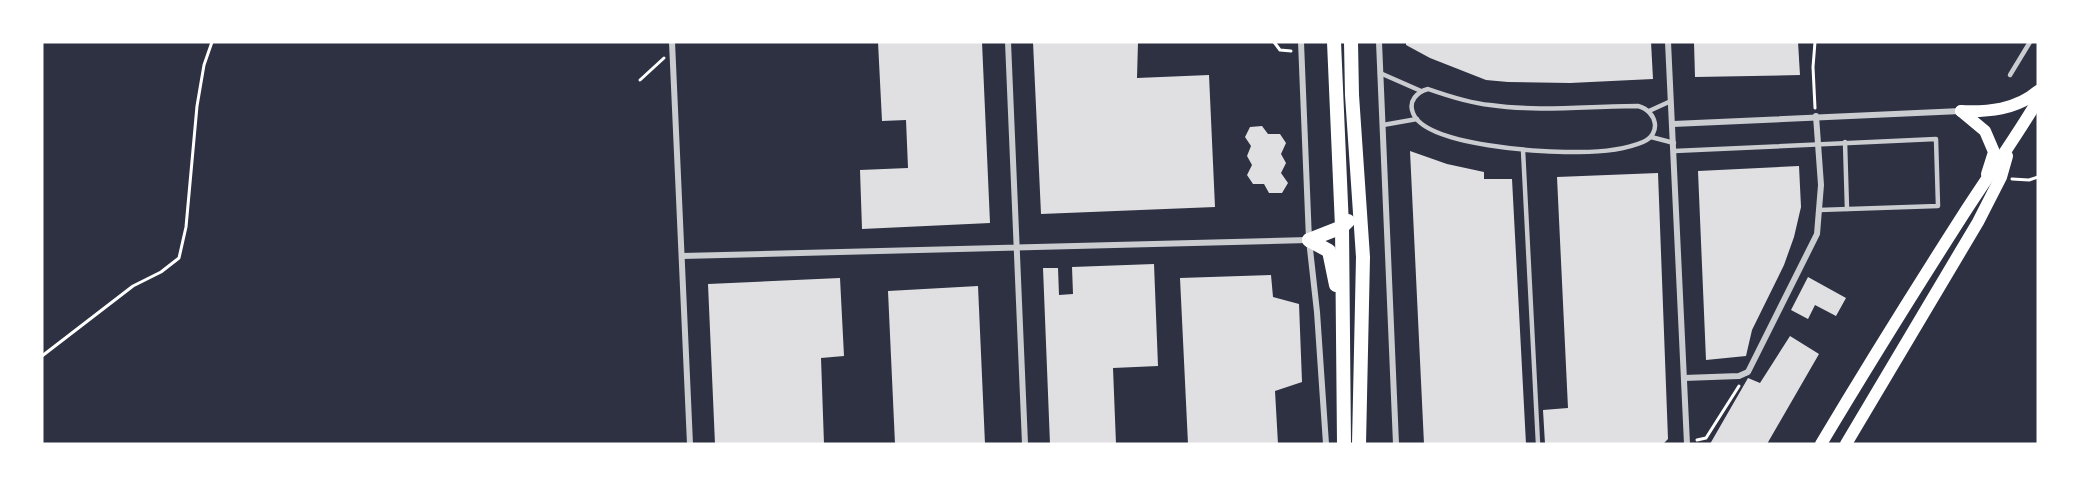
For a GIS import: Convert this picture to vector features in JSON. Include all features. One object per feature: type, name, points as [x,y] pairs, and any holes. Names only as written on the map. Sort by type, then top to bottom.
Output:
[{"type":"main road","points":[[1334,42],[1342,226],[1344,444]]},
{"type":"main road","points":[[1351,42],[1352,95],[1363,257],[1359,441]]},
{"type":"main road","points":[[1961,111],[1984,112],[2012,107],[2030,99],[2038,92]]},
{"type":"main road","points":[[1309,240],[1342,226],[1351,219],[1347,132],[1352,95]]},
{"type":"main road","points":[[1823,441],[2038,100]]},
{"type":"main road","points":[[1961,111],[1985,131],[1994,152],[1983,184]]},
{"type":"main road","points":[[1846,444],[1978,222],[2001,177],[2009,149]]},
{"type":"main road","points":[[1309,240],[1329,251],[1342,316]]},
{"type":"street","points":[[672,42],[690,444]]},
{"type":"street","points":[[1008,42],[1025,444]]},
{"type":"street","points":[[1301,42],[1309,240],[1317,312],[1326,444]]},
{"type":"street","points":[[1379,42],[1396,444]]},
{"type":"street","points":[[1668,42],[1687,443]]},
{"type":"street","points":[[1672,124],[1961,111]]},
{"type":"street","points":[[1684,378],[1739,376],[1748,372],[1817,234],[1821,185],[1816,116]]},
{"type":"street","points":[[682,256],[1309,240]]},
{"type":"lane","points":[[2010,75],[2030,42]]},
{"type":"lane","points":[[1380,73],[1421,91]]},
{"type":"lane","points":[[1428,89],[1451,97],[1490,105],[1533,109],[1638,106],[1649,111],[1655,122],[1651,137],[1628,147],[1581,152],[1523,150],[1475,143],[1433,129],[1417,119],[1412,111],[1412,102],[1416,95],[1428,89]]},
{"type":"lane","points":[[1649,111],[1671,101]]},
{"type":"lane","points":[[1383,125],[1417,119]]},
{"type":"lane","points":[[1651,137],[1674,143]]},
{"type":"lane","points":[[1674,151],[1936,139],[1938,206],[1819,210]]},
{"type":"lane","points":[[1845,142],[1847,209]]},
{"type":"lane","points":[[1523,150],[1538,444]]},
{"type":"path","points":[[42,356],[133,286],[161,272],[179,258],[186,227],[197,106],[204,65],[212,42]]},
{"type":"path","points":[[1274,42],[1280,50],[1302,51]]},
{"type":"path","points":[[1815,42],[1816,116]]},
{"type":"path","points":[[640,80],[673,51]]},
{"type":"path","points":[[2001,177],[2019,181],[2038,177]]},
{"type":"path","points":[[1687,443],[1706,438],[1748,372]]},
{"type":"building","points":[[878,42],[982,42],[990,223],[862,229],[860,170],[908,168],[906,120],[882,121]]},
{"type":"building","points":[[1033,42],[1138,42],[1137,78],[1209,75],[1215,207],[1041,214]]},
{"type":"building","points":[[1406,42],[1651,42],[1653,79],[1570,83],[1486,80],[1430,58],[1406,45]]},
{"type":"building","points":[[1694,42],[1798,42],[1800,75],[1695,77]]},
{"type":"building","points":[[1262,126],[1268,134],[1280,134],[1286,143],[1281,154],[1286,163],[1281,173],[1288,183],[1282,193],[1269,193],[1264,184],[1253,184],[1247,175],[1252,165],[1247,156],[1251,146],[1245,137],[1250,127]]},
{"type":"building","points":[[1410,151],[1447,164],[1484,172],[1484,179],[1512,179],[1526,444],[1424,444]]},
{"type":"building","points":[[1799,166],[1801,207],[1794,237],[1784,265],[1752,330],[1746,356],[1706,360],[1698,171]]},
{"type":"building","points":[[1658,173],[1668,439],[1663,444],[1545,444],[1543,410],[1568,408],[1557,177]]},
{"type":"building","points":[[1154,264],[1158,366],[1113,368],[1116,444],[1050,444],[1043,268],[1058,268],[1059,295],[1073,294],[1072,267]]},
{"type":"building","points":[[1271,275],[1273,297],[1299,304],[1302,382],[1275,391],[1278,444],[1188,444],[1180,278]]},
{"type":"building","points":[[1808,277],[1846,298],[1836,316],[1815,305],[1808,319],[1791,310]]},
{"type":"building","points":[[840,278],[844,356],[821,358],[824,444],[715,444],[708,284]]},
{"type":"building","points":[[978,286],[985,444],[895,444],[888,291]]},
{"type":"building","points":[[1790,336],[1819,354],[1767,444],[1710,444],[1748,378],[1760,383]]}]
